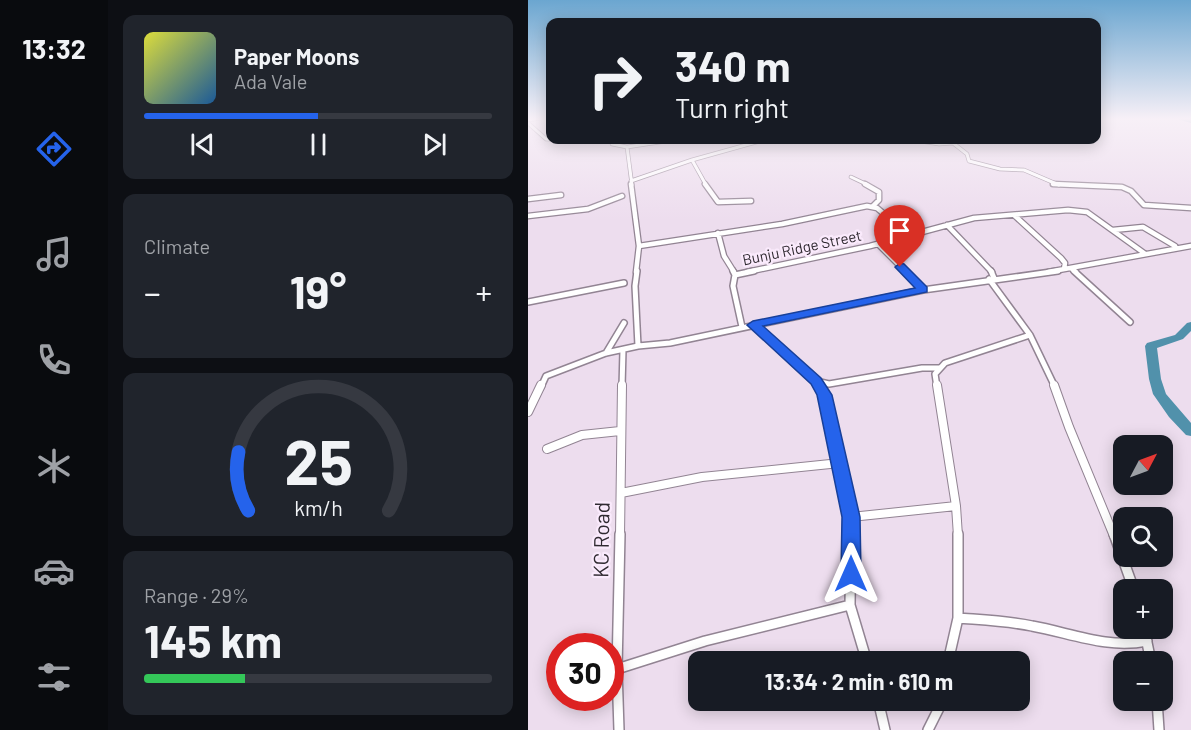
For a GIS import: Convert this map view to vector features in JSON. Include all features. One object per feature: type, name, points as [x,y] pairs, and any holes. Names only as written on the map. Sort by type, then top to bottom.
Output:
[{"type":"street","points":[[628,152],[639,246],[635,286],[638,346]]},
{"type":"street","points":[[631,181],[718,152]]},
{"type":"street","points":[[967,152],[969,161],[1000,169],[1024,170],[1056,185],[1122,187],[1131,191],[1144,206],[1191,208]]},
{"type":"street","points":[[692,159],[715,200],[724,203],[752,201]]},
{"type":"street","points":[[639,246],[783,224],[873,206],[879,200],[879,192],[850,177]]},
{"type":"street","points":[[528,199],[561,195]]},
{"type":"street","points":[[528,216],[578,213],[622,196]]},
{"type":"street","points":[[873,206],[909,235]]},
{"type":"street","name":"Bunju Ridge Street","points":[[735,275],[878,244],[974,218],[1079,209],[1087,212],[1144,253]]},
{"type":"street","points":[[1014,214],[1061,258],[1065,263],[1064,269]]},
{"type":"street","points":[[947,225],[990,269],[992,279],[1030,335],[1061,399],[1069,427],[1108,518],[1130,579]]},
{"type":"street","points":[[1113,230],[1143,227],[1176,247]]},
{"type":"street","points":[[718,233],[724,256],[735,275],[733,286],[742,327]]},
{"type":"street","points":[[878,244],[923,290]]},
{"type":"street","points":[[528,412],[546,376],[606,353],[638,346],[670,343],[923,290],[1071,268],[1191,246]]},
{"type":"street","points":[[1071,268],[1130,322]]},
{"type":"street","points":[[528,302],[624,283]]},
{"type":"street","points":[[606,353],[624,323]]},
{"type":"street","points":[[753,325],[816,381],[825,395],[851,517],[850,605],[864,651]]},
{"type":"street","points":[[950,651],[958,618],[957,506],[946,445],[945,423],[935,374],[939,368],[961,356],[1030,335]]},
{"type":"street","name":"KC Road","points":[[618,633],[623,350]]},
{"type":"street","points":[[816,381],[829,384],[922,368],[939,368]]},
{"type":"street","points":[[548,449],[597,430],[620,431]]},
{"type":"street","points":[[621,493],[730,472],[840,463]]},
{"type":"street","points":[[851,517],[957,506]]},
{"type":"street","points":[[624,667],[705,641],[850,605]]},
{"type":"street","points":[[958,618],[1032,625],[1117,645],[1136,645],[1147,641],[1149,651]]},
{"type":"street","name":"KC Road","points":[[618,711],[619,730]]},
{"type":"street","points":[[881,711],[885,730]]},
{"type":"street","points":[[928,730],[939,711]]},
{"type":"street","points":[[1158,711],[1159,730]]},
{"type":"waterway","points":[[1191,325],[1179,337],[1151,346],[1155,379],[1160,394],[1168,408],[1191,431]]},
{"type":"route","points":[[851,574],[851,517],[825,395],[816,381],[753,325],[923,290],[900,267]]}]
